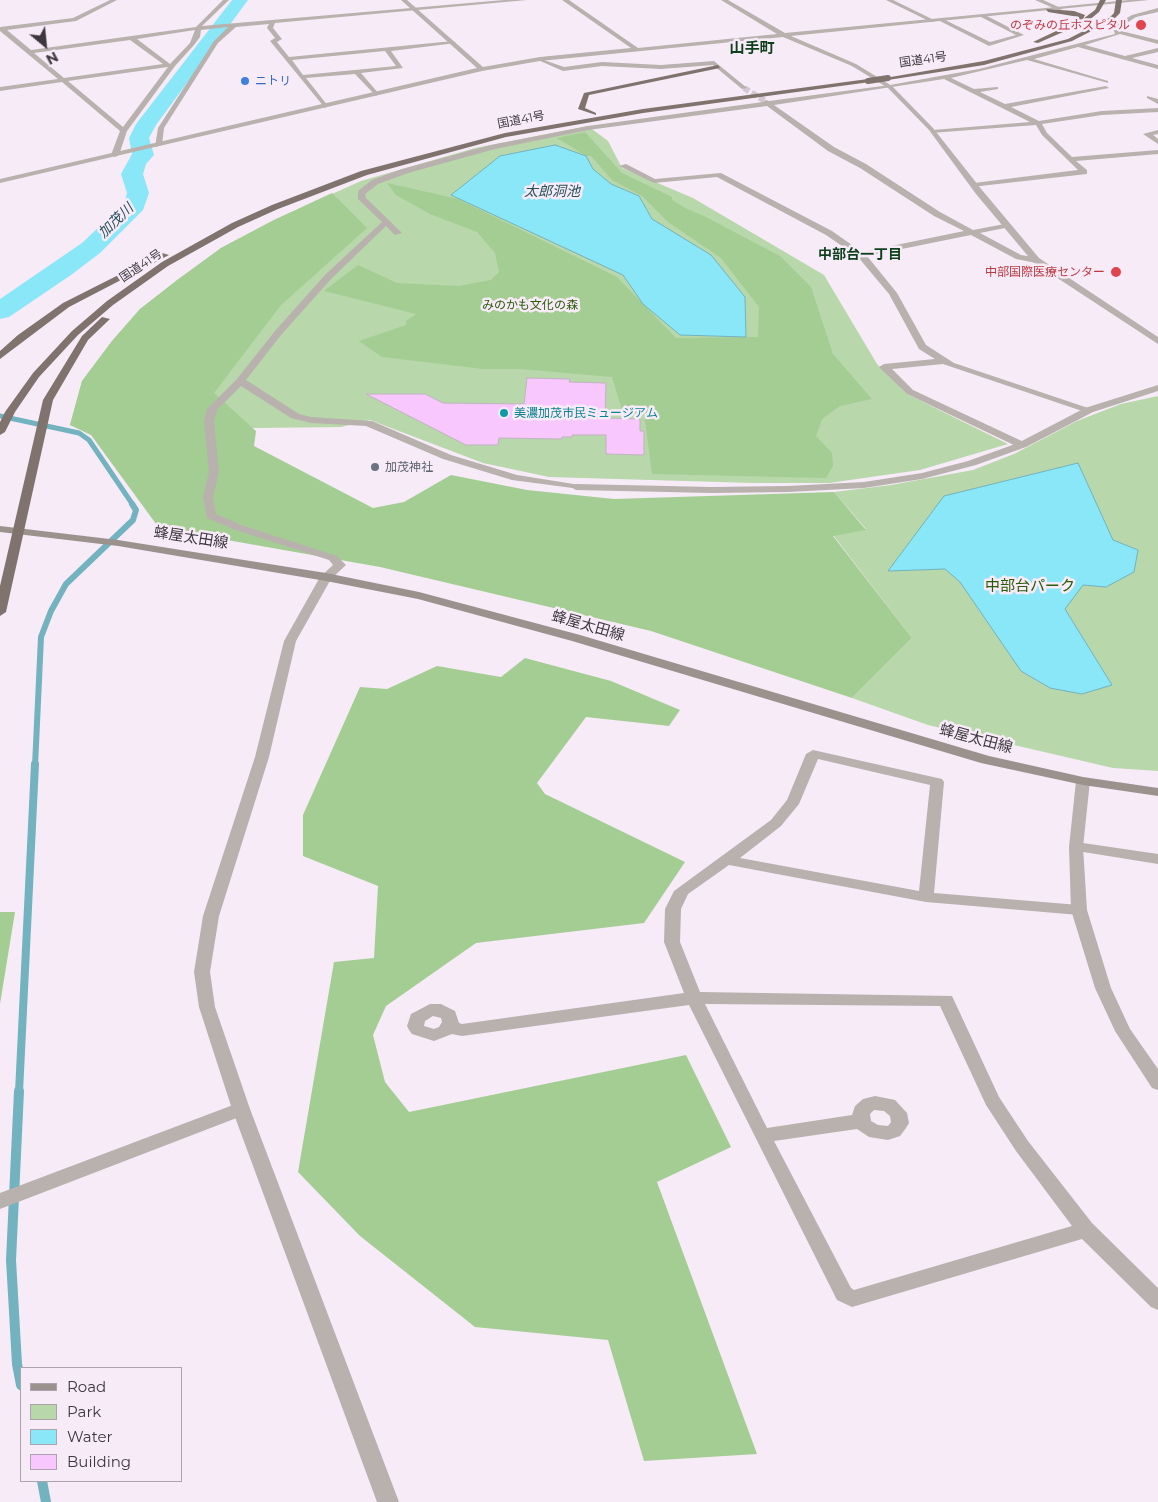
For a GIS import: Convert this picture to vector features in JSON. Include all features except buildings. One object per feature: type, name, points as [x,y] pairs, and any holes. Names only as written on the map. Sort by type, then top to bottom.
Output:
[{"type":"highway","name":"国道41号","points":[[0,432],[14,400],[34,368],[86,316],[123,287],[186,245],[253,212],[344,176],[447,145],[594,114],[865,78],[888,78],[966,66],[1042,49],[1087,33],[1111,20],[1116,13],[1119,2]]},
{"type":"highway","name":"国道41号","points":[[0,416],[59,350],[110,303],[165,264],[214,236],[275,207],[364,173],[481,141],[608,117],[865,78],[881,73],[991,55],[1023,47],[1069,29],[1086,20],[1097,11],[1102,3]]},
{"type":"highway","points":[[1048,10],[1072,12],[1083,16],[1069,29]]},
{"type":"highway","points":[[966,66],[979,70]]},
{"type":"highway","points":[[594,114],[581,109],[586,94],[718,67]]},
{"type":"highway","points":[[608,117],[619,124]]},
{"type":"highway","points":[[0,612],[37,441],[48,400],[86,338],[140,288],[214,236]]},
{"type":"highway","points":[[0,356],[66,305],[186,245]]},
{"type":"main road","name":"蜂屋太田線","points":[[0,529],[94,539],[326,577],[419,596],[526,625],[977,757],[1083,781],[1158,792]]},
{"type":"street","points":[[1,29],[74,20],[114,0]]},
{"type":"street","points":[[116,155],[124,131],[170,65],[192,44],[200,28],[199,25],[226,0]]},
{"type":"street","points":[[404,0],[482,69]]},
{"type":"street","points":[[28,52],[200,28],[524,0]]},
{"type":"street","points":[[566,0],[636,49]]},
{"type":"street","points":[[724,0],[785,36],[854,65],[890,86],[907,101],[1036,260],[1158,341]]},
{"type":"street","points":[[889,0],[933,21]]},
{"type":"street","points":[[1038,0],[1060,9]]},
{"type":"street","points":[[0,181],[482,69],[540,59],[1146,0]]},
{"type":"street","points":[[1118,32],[1116,28],[1134,16],[1158,10]]},
{"type":"street","points":[[941,20],[989,44],[1021,35],[983,16]]},
{"type":"street","points":[[273,21],[270,28],[279,39],[273,41],[325,106]]},
{"type":"street","points":[[158,145],[161,128],[216,42],[234,25]]},
{"type":"street","points":[[1,29],[124,131]]},
{"type":"street","points":[[1118,32],[1158,42]]},
{"type":"street","points":[[398,233],[362,199],[361,193],[375,182],[405,171],[486,149],[619,124],[944,77],[1029,58],[1075,44],[1116,35],[1118,32]]},
{"type":"street","points":[[132,37],[170,65]]},
{"type":"street","points":[[287,59],[453,43]]},
{"type":"street","points":[[1075,44],[1158,67]]},
{"type":"street","points":[[302,77],[402,67],[386,49]]},
{"type":"street","points":[[1124,58],[1158,50]]},
{"type":"street","points":[[1005,106],[1106,85],[1029,58]]},
{"type":"street","points":[[540,59],[563,69],[602,64],[661,66],[714,63],[744,88]]},
{"type":"street","points":[[0,89],[170,65]]},
{"type":"street","points":[[357,72],[376,94]]},
{"type":"street","points":[[944,77],[1038,123],[1044,134],[1084,172],[974,185]]},
{"type":"street","points":[[973,91],[996,88]]},
{"type":"street","points":[[1149,97],[1158,102]]},
{"type":"street","points":[[767,102],[831,149],[863,166],[937,214],[1019,257],[1036,260]]},
{"type":"street","points":[[933,132],[1038,123],[1102,113],[1158,110]]},
{"type":"street","points":[[1158,132],[1147,134],[1158,142]]},
{"type":"street","points":[[1070,159],[1158,152]]},
{"type":"street","points":[[623,166],[654,181],[718,175],[829,233],[861,255],[893,293],[922,347],[943,360],[975,374],[1089,410]]},
{"type":"street","points":[[386,222],[328,277],[278,333],[240,381],[212,409],[209,421],[214,472],[208,497],[211,516],[237,527],[333,558],[340,565],[326,577],[290,641],[262,757],[211,916],[205,941],[202,972],[207,1007],[241,1109],[388,1502]]},
{"type":"street","points":[[861,255],[968,231],[1006,225]]},
{"type":"street","points":[[943,360],[884,367],[910,392],[1022,445]]},
{"type":"street","points":[[240,381],[295,416],[311,420],[368,422],[447,457],[516,478],[576,487],[711,490],[864,485],[922,476],[972,463],[1022,445],[1089,410],[1158,388]]},
{"type":"street","points":[[926,897],[937,782],[814,754],[794,801],[784,814],[762,835],[682,891],[673,909],[671,923],[672,942],[694,998],[762,1136],[844,1294],[852,1299],[1068,1237],[1085,1229]]},
{"type":"street","points":[[1083,781],[1076,847],[1079,910],[1102,988],[1123,1032],[1158,1083]]},
{"type":"street","points":[[1076,847],[1158,859]]},
{"type":"street","points":[[728,860],[926,897],[1079,910]]},
{"type":"street","points":[[449,1027],[462,1030],[694,998],[946,1000],[992,1100],[1022,1146],[1085,1229],[1158,1301]]},
{"type":"street","points":[[0,1201],[241,1109]]},
{"type":"street","points":[[762,1136],[861,1121]]},
{"type":"green space","name":"みのかも文化の森","points":[[588,126],[608,141],[622,168],[693,198],[824,275],[877,364],[907,394],[1008,444],[920,470],[829,483],[753,483],[549,477],[483,463],[370,420],[341,427],[83,430],[70,425],[82,381],[112,341],[140,309],[221,248],[274,220],[361,181],[475,148]]},
{"type":"green space","points":[[585,132],[622,173],[672,197],[672,200],[687,209],[780,256],[811,287],[833,354],[872,399],[840,406],[822,419],[816,436],[832,453],[833,466],[826,478],[652,474],[644,413],[623,413],[612,377],[520,369],[484,369],[382,357],[359,341],[406,325],[406,321],[416,314],[324,291],[358,265],[397,283],[459,286],[491,280],[499,272],[495,253],[477,232],[430,214],[396,195],[387,183],[458,199],[617,277],[676,338],[758,337],[759,307],[721,258],[668,222],[642,196],[612,180],[591,156],[586,156],[557,138]]},
{"type":"green space","points":[[332,193],[367,228],[281,305],[214,393],[256,431],[254,446],[373,508],[404,502],[451,475],[527,490],[614,499],[834,492],[866,530],[833,536],[912,638],[852,698],[651,631],[380,567],[159,528],[91,435],[70,425],[82,381],[112,341],[140,309],[177,280],[221,248],[274,220]]},
{"type":"green space","name":"中部台パーク","points":[[1158,396],[1158,771],[1113,768],[928,725],[852,698],[912,638],[833,535],[866,529],[834,492],[891,485],[973,470],[1014,454],[1077,421],[1121,404]]},
{"type":"green space","points":[[525,658],[611,681],[680,710],[669,726],[586,717],[537,783],[545,794],[685,862],[644,923],[476,943],[386,1006],[373,1035],[385,1082],[409,1112],[686,1055],[731,1147],[657,1182],[757,1454],[644,1461],[608,1340],[475,1327],[360,1236],[298,1172],[334,962],[374,958],[378,886],[303,856],[303,815],[360,687],[387,689],[437,666],[501,677]]},
{"type":"green space","points":[[0,912],[15,912],[0,1004]]},
{"type":"water","name":"太郎洞池","points":[[555,145],[586,156],[593,169],[611,184],[639,196],[652,219],[711,255],[745,297],[746,337],[680,335],[643,304],[623,275],[451,195],[500,156]]},
{"type":"water","points":[[1078,463],[1113,540],[1138,550],[1134,572],[1106,587],[1083,585],[1065,609],[1112,685],[1082,694],[1050,688],[1021,671],[960,582],[945,569],[888,571],[944,496]]},
{"type":"waterway","name":"加茂川","points":[[0,311],[62,270],[91,248],[135,205],[138,193],[137,188],[134,186],[132,174],[136,163],[143,155],[139,138],[146,124],[240,0]]},
{"type":"waterway","points":[[0,416],[79,433],[89,440],[133,505]]},
{"type":"waterway","points":[[35,766],[41,637],[51,611],[66,584],[133,520],[136,510],[132,504]]},
{"type":"waterway","points":[[19,1092],[35,764]]},
{"type":"waterway","points":[[19,1091],[11,1260],[17,1364],[20,1380]]},
{"type":"waterway","points":[[42,1482],[46,1502]]},
{"type":"tunnel","points":[[744,88],[765,101]]},
{"type":"place","name":"のぞみの丘ホスピタル","points":[[1141,25]]},
{"type":"place","name":"ニトリ","points":[[245,81]]},
{"type":"place","name":"中部国際医療センター","points":[[1116,272]]},
{"type":"place","name":"美濃加茂市民ミュージアム","points":[[504,413]]},
{"type":"place","name":"加茂神社","points":[[375,467]]},
{"type":"district","name":"山手町","points":[[752,49]]},
{"type":"district","name":"中部台一丁目","points":[[860,255]]}]
